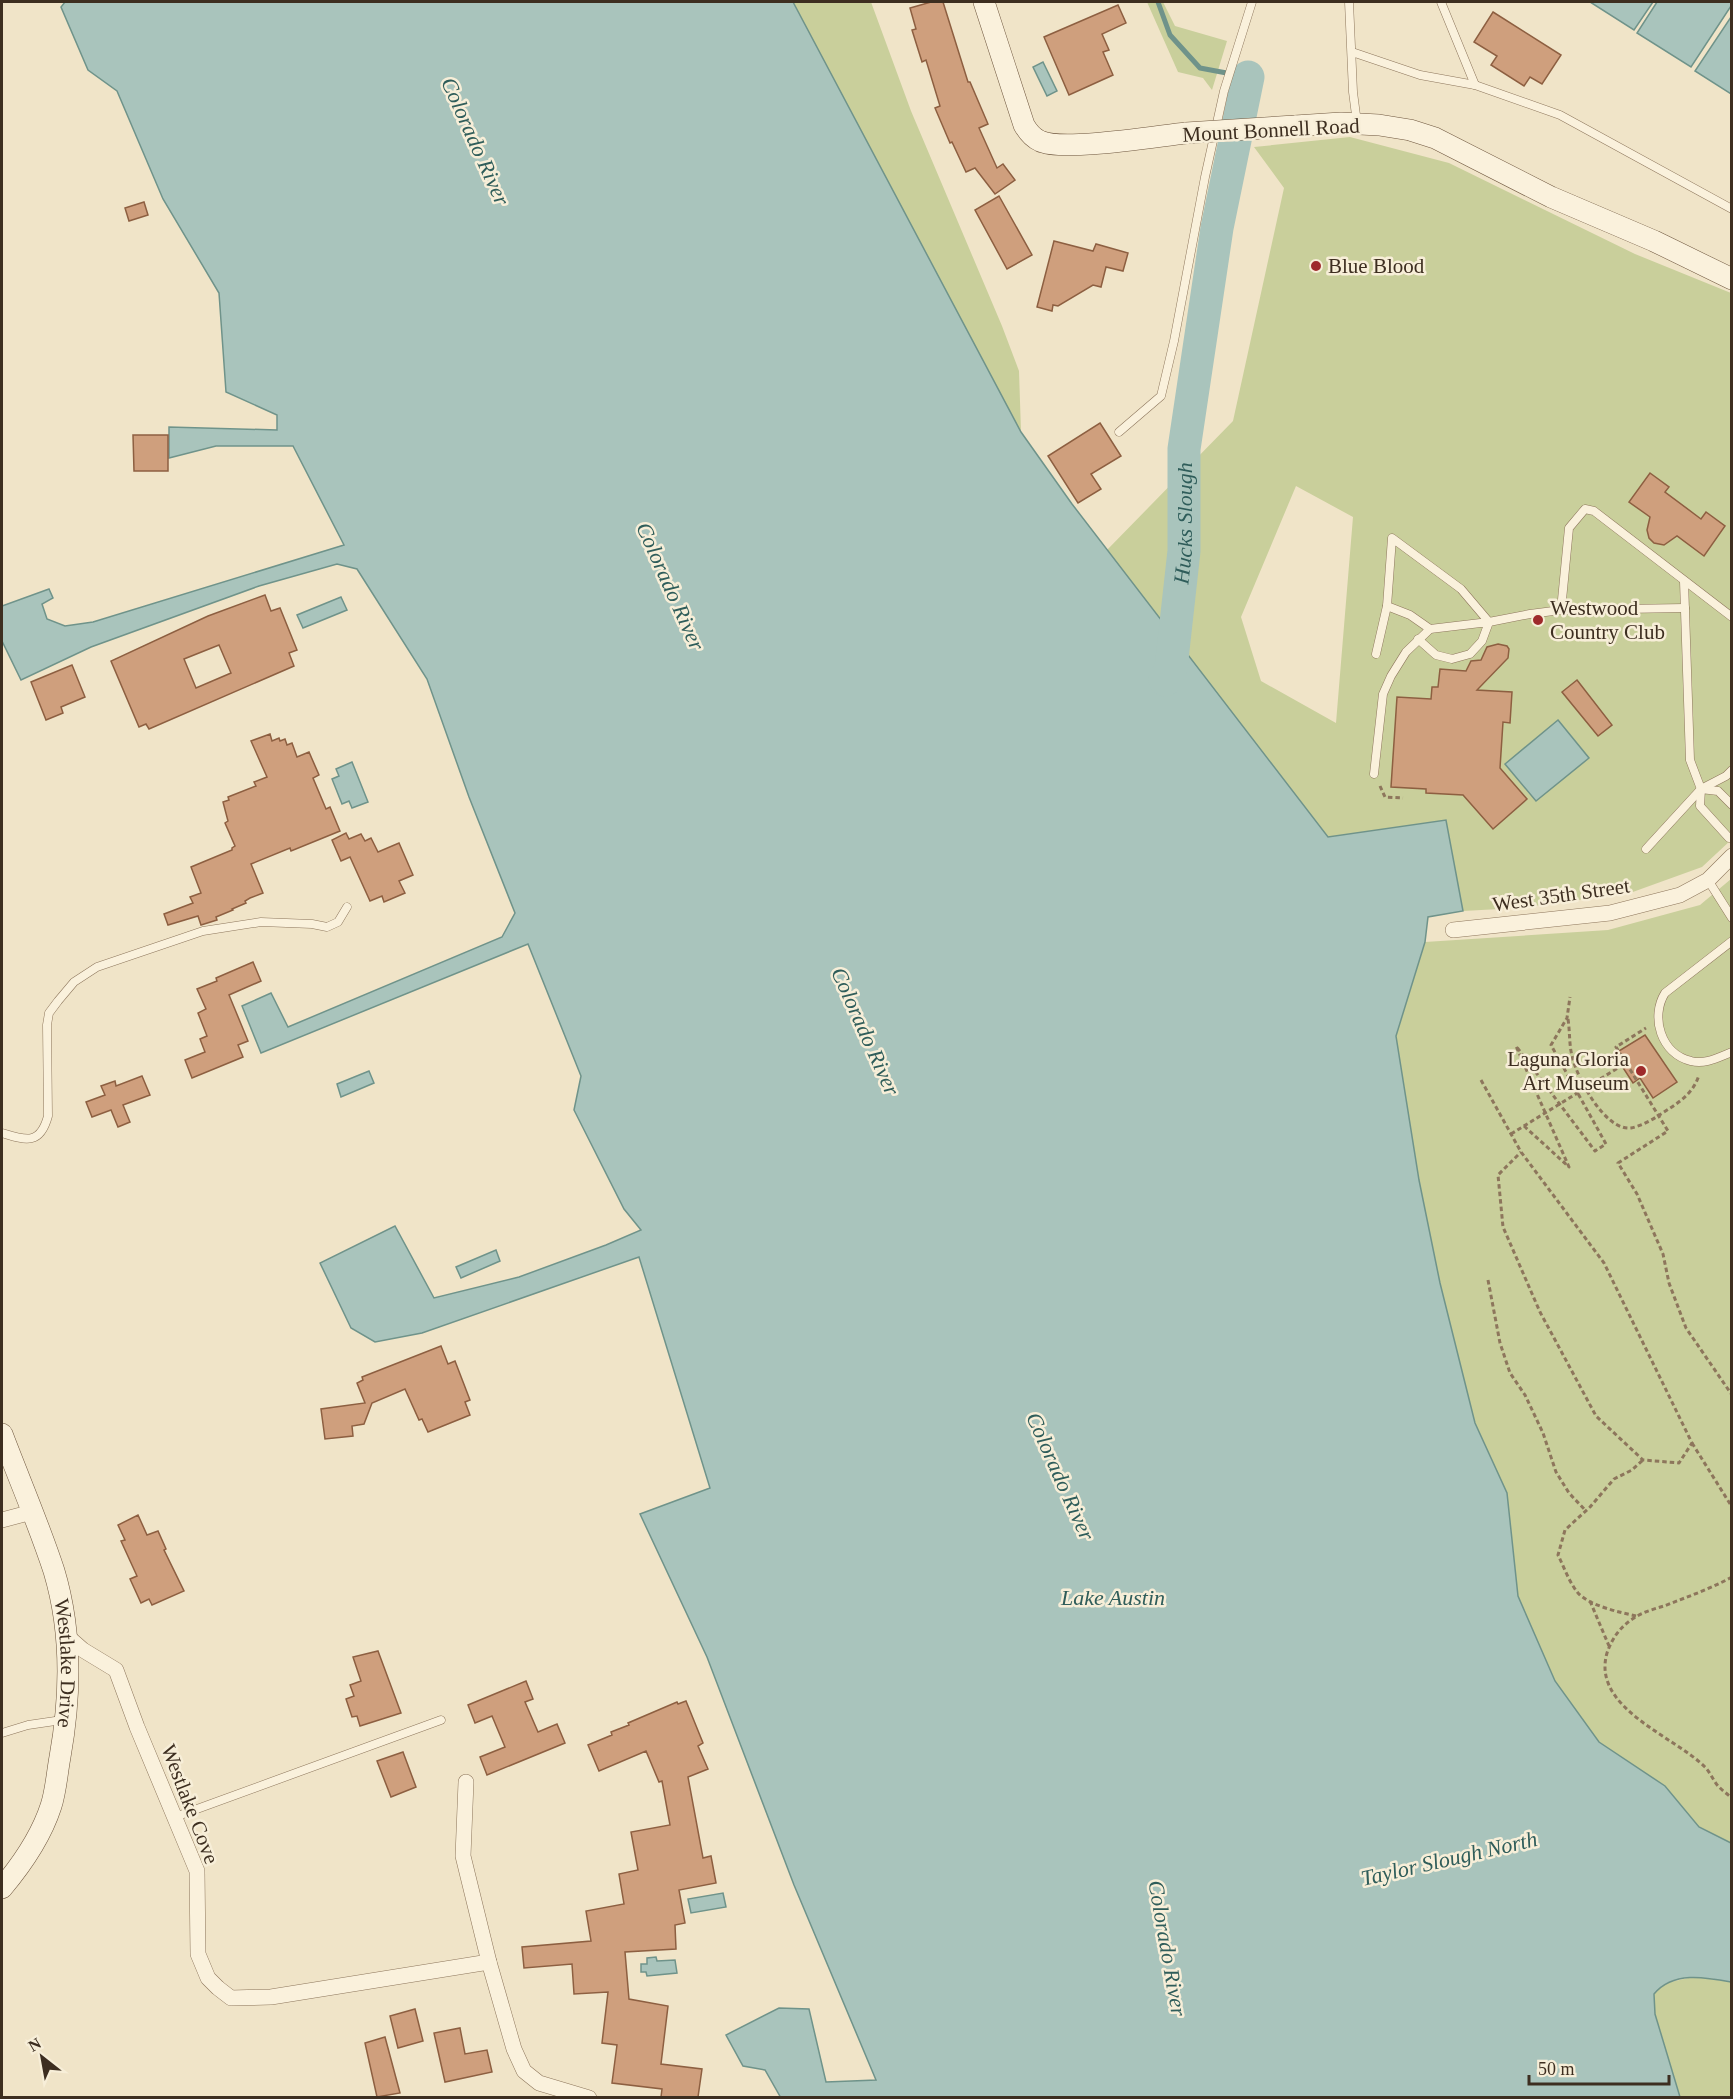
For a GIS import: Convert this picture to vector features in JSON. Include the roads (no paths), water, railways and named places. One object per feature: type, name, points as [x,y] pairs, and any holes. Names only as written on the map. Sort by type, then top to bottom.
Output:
[{"type":"street","name":"Mount Bonnell Road","points":[[984,2],[1024,125],[1030,134],[1042,142],[1058,145],[1085,144],[1186,133],[1341,123],[1410,130],[1435,138],[1551,197],[1654,241],[1731,279]]},
{"type":"street","name":"West 35th Street","points":[[1453,930],[1610,913],[1680,895],[1708,880],[1731,856]]},
{"type":"street","name":"Westlake Drive","points":[[2,1434],[54,1572],[66,1635],[68,1672],[66,1719],[51,1805],[38,1839],[2,1887]]},
{"type":"street","points":[[2,1520],[32,1512]]},
{"type":"street","name":"Westlake Cove","points":[[66,1635],[83,1650],[116,1670],[137,1727],[197,1870],[198,1954],[208,1977],[231,1998],[271,1997],[489,1962]]},
{"type":"street","points":[[466,1782],[463,1856],[489,1962],[514,2049],[524,2071],[539,2083],[589,2097]]},
{"type":"lane","points":[[1119,432],[1161,396],[1224,91],[1252,2]]},
{"type":"lane","points":[[1349,2],[1353,92],[1358,124]]},
{"type":"lane","points":[[1441,2],[1475,85]]},
{"type":"lane","points":[[1352,51],[1420,75],[1475,85],[1560,116],[1731,209]]},
{"type":"lane","points":[[1561,610],[1569,528],[1586,509],[1594,511],[1731,617]]},
{"type":"lane","points":[[1376,654],[1387,606],[1392,538],[1461,589],[1489,622]]},
{"type":"lane","points":[[1684,581],[1690,760],[1701,789],[1700,806],[1731,838]]},
{"type":"lane","points":[[1387,606],[1410,615],[1430,629]]},
{"type":"lane","points":[[1374,774],[1383,694],[1406,652],[1430,629],[1561,610],[1685,608]]},
{"type":"lane","points":[[1418,639],[1436,655],[1452,658],[1470,654],[1482,641],[1489,622]]},
{"type":"lane","points":[[1646,849],[1701,789],[1726,776],[1731,770]]},
{"type":"lane","points":[[1701,789],[1718,791],[1731,805]]},
{"type":"lane","points":[[1708,880],[1731,918]]},
{"type":"lane","points":[[2,1132],[25,1140],[38,1136],[44,1129],[48,1116],[47,1025],[49,1013],[74,982],[97,967],[203,931],[261,921],[327,927],[338,922],[347,907]]},
{"type":"lane","points":[[1731,941],[1665,993],[1660,1001],[1658,1021],[1664,1040],[1672,1050],[1691,1061],[1703,1062],[1731,1052]]},
{"type":"lane","points":[[2,1733],[28,1725],[66,1719]]},
{"type":"lane","points":[[175,1817],[441,1720]]},
{"type":"water","name":"Lake Austin","points":[[65,2],[793,2],[1021,432],[1072,504],[1328,837],[1446,820],[1463,911],[1428,917],[1425,942],[1396,1036],[1419,1180],[1440,1283],[1475,1423],[1507,1493],[1518,1596],[1555,1681],[1599,1742],[1665,1786],[1699,1827],[1731,1843],[1731,1982],[1700,1978],[1680,1979],[1670,1982],[1654,1994],[1655,2014],[1680,2097],[781,2098],[765,2070],[743,2066],[726,2035],[779,2008],[809,2009],[826,2082],[876,2080],[794,1885],[707,1657],[640,1514],[710,1488],[639,1257],[422,1333],[375,1342],[351,1328],[320,1263],[395,1226],[434,1298],[519,1277],[641,1230],[624,1209],[574,1110],[581,1076],[528,944],[261,1053],[242,1006],[271,993],[288,1027],[502,937],[515,913],[469,797],[427,679],[357,569],[337,564],[259,586],[91,647],[21,680],[2,641],[2,606],[49,589],[53,598],[42,604],[47,619],[65,626],[93,622],[344,545],[293,446],[216,446],[169,458],[169,427],[277,430],[277,415],[226,392],[219,293],[163,199],[117,91],[88,70],[61,7]]},
{"type":"water","points":[[1590,2],[1653,2],[1634,30]]},
{"type":"water","points":[[1657,2],[1731,2],[1731,6],[1691,67],[1637,33]]},
{"type":"water","points":[[1731,17],[1731,94],[1695,71]]},
{"type":"water","points":[[1043,62],[1057,91],[1047,96],[1033,67]]},
{"type":"water","points":[[341,597],[347,610],[303,628],[297,615]]},
{"type":"water","points":[[1558,720],[1589,758],[1536,801],[1505,764]]},
{"type":"water","points":[[352,762],[368,802],[352,808],[349,801],[342,804],[332,779],[339,776],[336,769]]},
{"type":"water","points":[[369,1071],[374,1083],[341,1097],[337,1084]]},
{"type":"water","points":[[496,1250],[500,1261],[461,1278],[456,1267]]},
{"type":"water","points":[[723,1893],[726,1907],[691,1913],[688,1899]]},
{"type":"water","points":[[656,1957],[657,1961],[675,1960],[677,1973],[647,1976],[646,1972],[641,1972],[641,1964],[647,1964],[647,1958]]},
{"type":"waterway","name":"Hucks Slough","points":[[1158,2],[1170,35],[1200,68],[1248,77]]},
{"type":"waterway","name":"Hucks Slough","points":[[1165,680],[1171,668],[1184,551],[1184,449],[1217,228],[1248,77]]},
{"type":"place","name":"Blue Blood","points":[[1316,266]]},
{"type":"place","name":"Westwood Country Club","points":[[1538,620]]},
{"type":"place","name":"Laguna Gloria Art Museum","points":[[1641,1071]]},
{"type":"water label","name":"Colorado River","points":[[476,141]]},
{"type":"water label","name":"Colorado River","points":[[671,586]]},
{"type":"water label","name":"Colorado River","points":[[866,1031]]},
{"type":"water label","name":"Colorado River","points":[[1061,1476]]},
{"type":"water label","name":"Taylor Slough North","points":[[1449,1858]]},
{"type":"water label","name":"Colorado River","points":[[1168,1948]]}]
